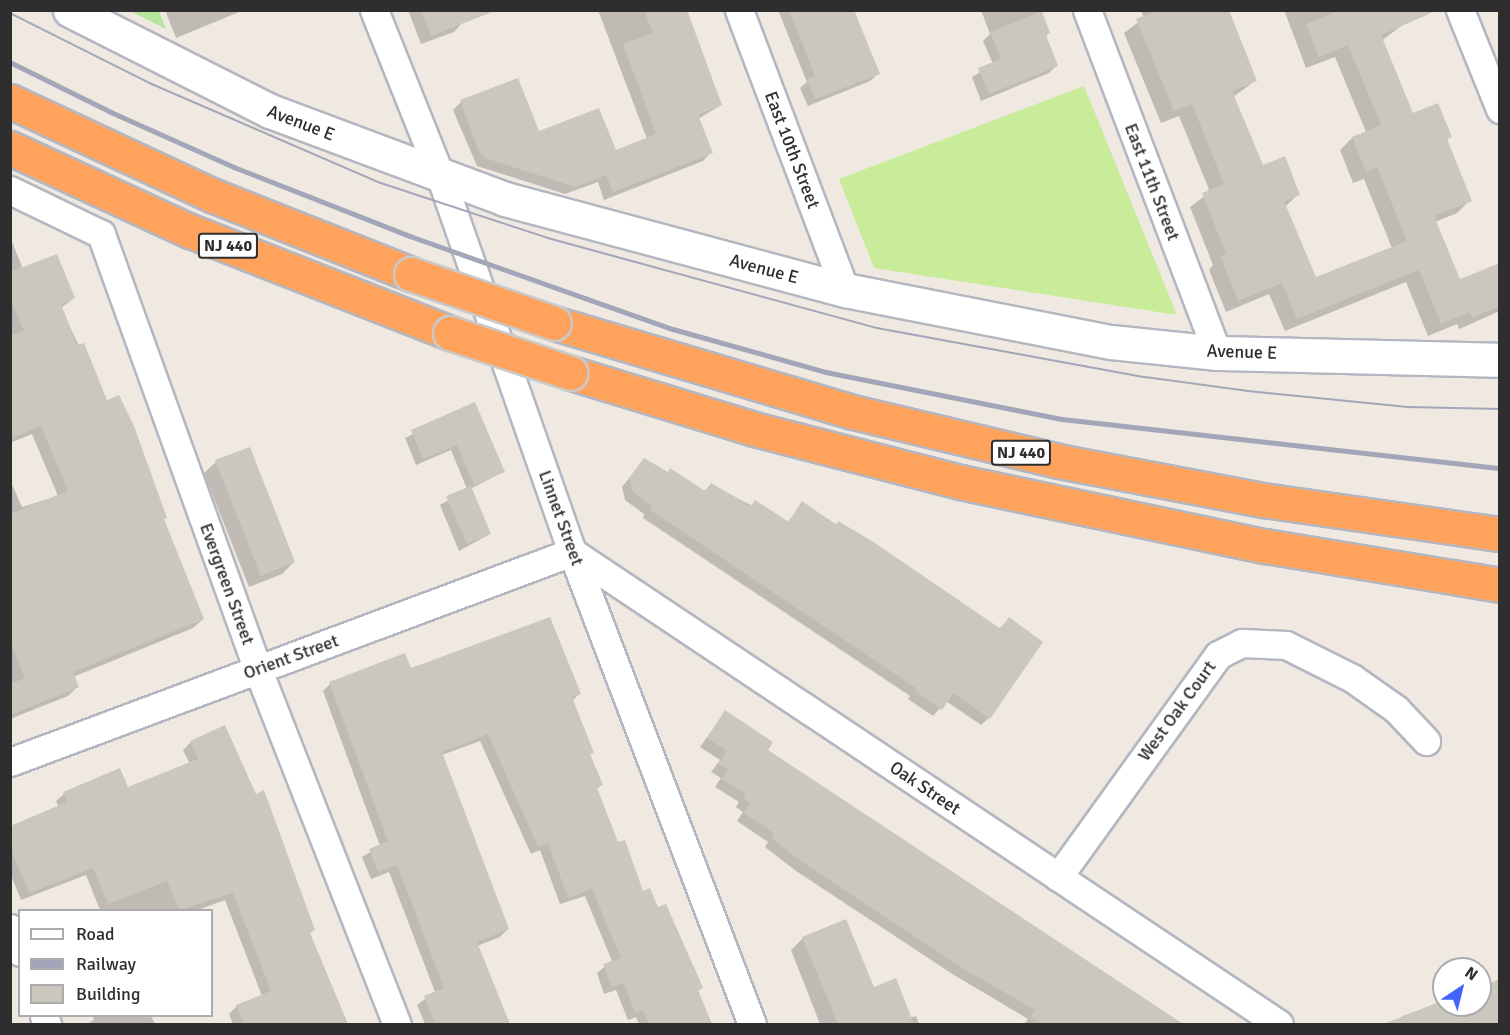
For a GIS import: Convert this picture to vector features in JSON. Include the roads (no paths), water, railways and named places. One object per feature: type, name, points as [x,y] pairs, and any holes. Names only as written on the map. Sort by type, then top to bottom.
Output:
[{"type":"highway","name":"NJ 440","points":[[10,101],[214,196],[411,274],[554,323],[853,412],[1058,461],[1263,500],[1500,534]]},
{"type":"highway","name":"NJ 440","points":[[10,148],[190,231],[450,333],[754,429],[960,482],[1265,546],[1500,585]]},
{"type":"main road","name":"Avenue E","points":[[70,10],[270,111],[505,199],[845,290],[1111,342],[1217,352],[1500,360]]},
{"type":"street","name":"Linnet Street","points":[[374,10],[441,175],[572,552],[752,1024]]},
{"type":"street","name":"East 10th Street","points":[[739,10],[845,290]]},
{"type":"street","name":"East 11th Street","points":[[1087,10],[1217,352]]},
{"type":"street","points":[[1460,10],[1499,106]]},
{"type":"street","name":"Evergreen Street","points":[[10,190],[101,234],[258,670],[397,1024]]},
{"type":"street","name":"Orient Street","points":[[10,762],[572,552]]},
{"type":"street","name":"Oak Street","points":[[572,552],[1279,1024]]},
{"type":"street","name":"West Oak Court","points":[[1058,877],[1218,655],[1242,642],[1286,645],[1352,678],[1396,709],[1426,741]]},
{"type":"street","points":[[10,928],[18,947]]},
{"type":"tram line","points":[[10,13],[152,84],[381,183],[548,238],[877,328],[1145,377],[1248,391],[1407,407],[1500,409]]},
{"type":"railway","points":[[10,62],[111,112],[234,167],[410,236],[673,329],[826,372],[1062,419],[1500,468]]}]
